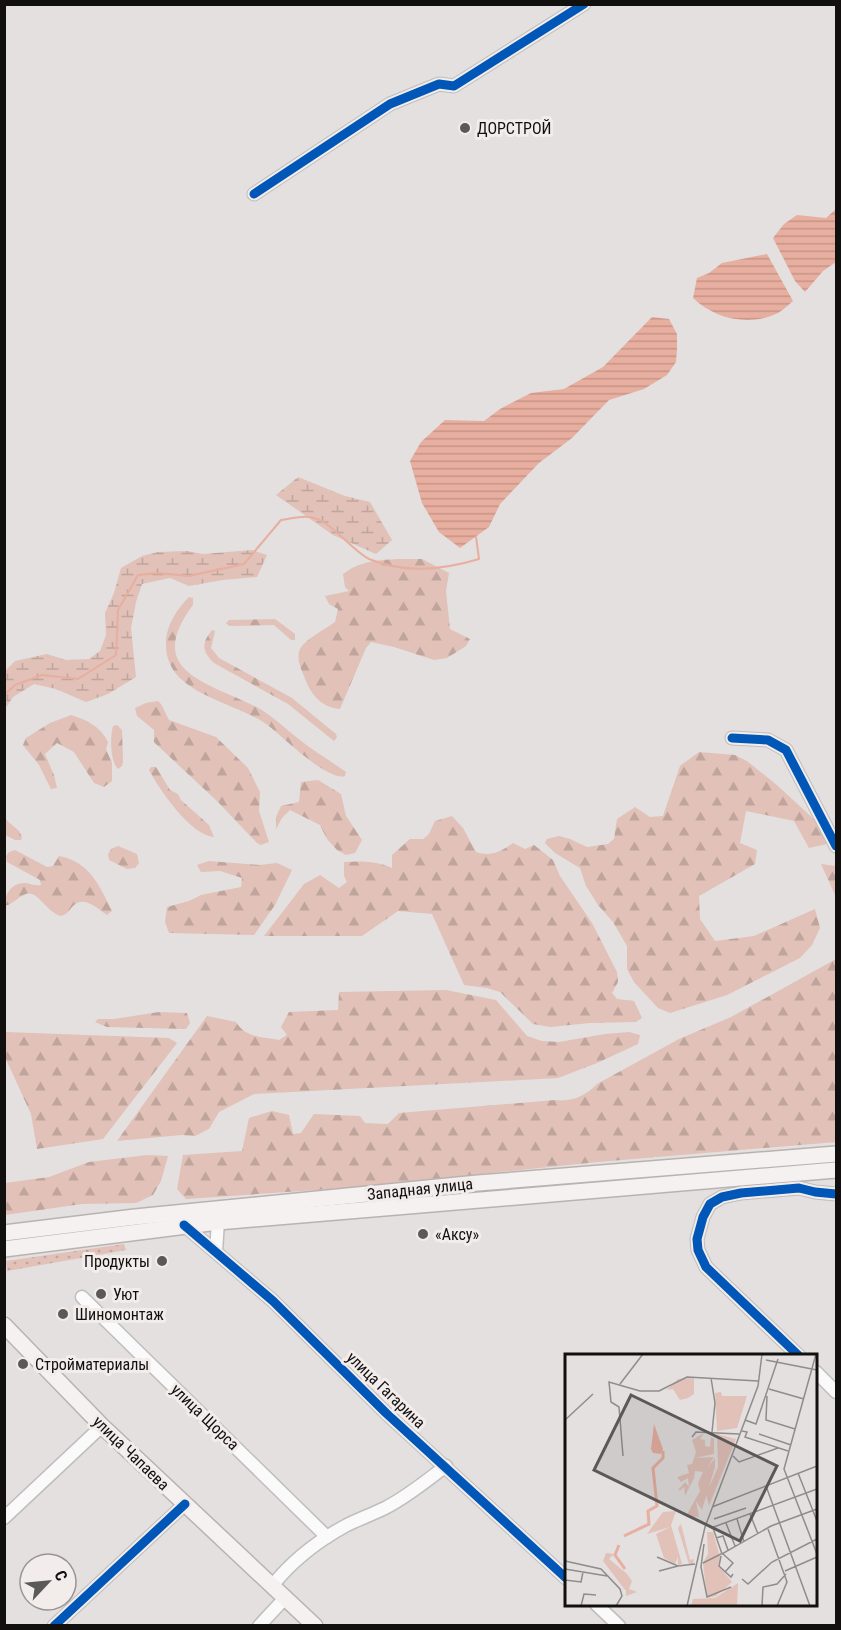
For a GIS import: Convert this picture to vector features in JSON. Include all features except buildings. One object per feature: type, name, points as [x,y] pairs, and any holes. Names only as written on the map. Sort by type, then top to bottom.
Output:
[{"type":"main road","name":"Западная улица","points":[[4,1233],[135,1217],[478,1183],[837,1154]]},
{"type":"main road","name":"Западная улица","points":[[4,1249],[184,1225],[837,1170]]},
{"type":"main road","name":"улица Чапаева","points":[[4,1326],[102,1426],[315,1626]]},
{"type":"street","points":[[254,194],[390,104],[440,84],[454,86],[584,4]]},
{"type":"street","points":[[732,738],[768,741],[786,750],[837,846]]},
{"type":"street","points":[[797,1354],[706,1267],[698,1250],[697,1239],[703,1217],[710,1204],[722,1197],[741,1192],[799,1188],[837,1194]]},
{"type":"street","points":[[216,1251],[218,1222]]},
{"type":"street","name":"улица Гагарина","points":[[184,1225],[289,1316],[387,1413],[565,1576]]},
{"type":"street","name":"улица Щорса","points":[[82,1297],[327,1537]]},
{"type":"street","points":[[817,1373],[837,1392]]},
{"type":"street","points":[[4,1518],[102,1426]]},
{"type":"street","points":[[272,1586],[297,1560],[327,1537],[386,1507],[419,1487],[446,1466]]},
{"type":"street","points":[[54,1626],[185,1504]]},
{"type":"street","points":[[259,1626],[285,1598]]},
{"type":"street","points":[[597,1606],[611,1623]]},
{"type":"green space","points":[[298,477],[345,496],[370,502],[392,540],[376,554],[333,535],[276,495]]},
{"type":"green space","points":[[252,550],[267,555],[257,577],[189,586],[170,578],[142,584],[131,628],[136,677],[108,694],[86,702],[56,689],[34,684],[13,697],[5,709],[5,671],[15,661],[47,654],[66,660],[89,659],[100,651],[106,635],[105,613],[121,568],[142,556],[158,552],[187,551],[203,554]]},
{"type":"green space","points":[[422,559],[449,573],[446,591],[450,629],[470,639],[466,646],[447,658],[434,660],[371,642],[366,648],[340,709],[321,702],[306,682],[299,655],[304,644],[335,622],[338,609],[329,604],[325,596],[349,591],[345,587],[343,574],[361,564],[381,560]]},
{"type":"green space","points":[[189,597],[193,598],[193,605],[179,628],[175,647],[179,661],[189,673],[204,683],[260,709],[346,772],[345,776],[328,772],[256,718],[206,696],[178,676],[169,663],[166,639],[172,619]]},
{"type":"green space","points":[[275,619],[295,634],[295,640],[291,640],[274,625],[229,626],[226,623],[229,620]]},
{"type":"green space","points":[[212,630],[215,631],[211,648],[219,658],[292,698],[336,734],[334,741],[288,704],[214,663],[204,647]]},
{"type":"green space","points":[[158,701],[169,720],[216,737],[248,768],[260,792],[259,811],[269,842],[261,845],[257,843],[218,802],[154,742],[154,730],[137,716],[135,708]]},
{"type":"green space","points":[[71,715],[92,724],[108,742],[106,749],[112,763],[112,781],[104,787],[94,783],[74,752],[57,743],[45,754],[57,788],[51,789],[39,765],[23,745],[26,738],[50,723]]},
{"type":"green space","points":[[117,725],[122,730],[123,762],[118,769],[113,760],[111,742],[113,726]]},
{"type":"green space","points":[[699,752],[735,755],[747,761],[819,824],[827,844],[809,848],[794,821],[746,811],[740,843],[757,850],[755,864],[699,896],[700,919],[715,941],[754,936],[815,909],[820,928],[812,945],[800,958],[727,995],[670,1013],[658,1008],[634,982],[627,969],[627,946],[613,922],[598,905],[586,886],[580,868],[555,853],[545,843],[547,839],[559,836],[587,847],[608,844],[614,839],[617,819],[635,807],[650,817],[663,816],[680,766]]},
{"type":"green space","points":[[151,767],[156,767],[170,790],[178,794],[181,800],[209,825],[214,837],[205,835],[196,829],[177,810],[149,770]]},
{"type":"green space","points":[[318,780],[341,794],[346,816],[362,840],[355,853],[346,855],[337,850],[327,839],[320,825],[290,810],[276,829],[276,817],[281,806],[299,802],[301,782]]},
{"type":"green space","points":[[452,816],[463,828],[476,852],[495,853],[513,843],[525,849],[534,845],[553,860],[560,876],[592,923],[617,972],[618,982],[612,993],[617,999],[634,1001],[642,1018],[636,1022],[550,1027],[533,1024],[500,992],[464,985],[432,914],[398,911],[362,936],[264,936],[304,884],[320,875],[339,888],[347,882],[344,876],[344,862],[368,862],[392,868],[392,855],[410,839],[423,839],[429,834],[435,821]]},
{"type":"green space","points":[[4,818],[19,831],[21,840],[5,835]]},
{"type":"green space","points":[[118,846],[137,854],[139,863],[135,868],[127,869],[109,860],[108,854],[111,849]]},
{"type":"green space","points":[[15,850],[47,867],[53,866],[59,856],[79,863],[103,892],[112,911],[107,915],[90,904],[81,902],[76,903],[61,916],[51,911],[35,895],[30,894],[23,895],[5,906],[8,893],[17,884],[41,885],[40,880],[7,862],[6,856]]},
{"type":"green space","points":[[209,861],[260,865],[277,863],[292,870],[275,905],[254,935],[169,933],[165,922],[167,907],[201,895],[241,887],[242,878],[220,871],[201,872],[197,865]]},
{"type":"green space","points":[[821,864],[836,866],[836,897]]},
{"type":"green space","points":[[836,959],[836,1142],[598,1162],[346,1188],[186,1199],[177,1189],[183,1155],[242,1151],[249,1118],[272,1111],[289,1115],[293,1134],[301,1133],[314,1114],[360,1116],[365,1123],[388,1124],[399,1113],[567,1100],[578,1097],[597,1084],[679,1039],[731,1017]]},
{"type":"green space","points":[[446,990],[496,1000],[527,1036],[542,1041],[559,1042],[629,1032],[640,1035],[638,1044],[558,1078],[254,1094],[219,1112],[209,1129],[195,1136],[182,1135],[117,1141],[207,1016],[236,1022],[245,1031],[255,1036],[279,1040],[287,1035],[281,1027],[289,1012],[338,1010],[339,992]]},
{"type":"green space","points":[[159,1012],[187,1013],[190,1023],[186,1029],[107,1027],[95,1022],[98,1019],[114,1019]]},
{"type":"green space","points":[[5,1032],[169,1038],[177,1043],[103,1139],[37,1149],[31,1114],[5,1057]]},
{"type":"green space","points":[[147,1155],[168,1156],[161,1181],[153,1195],[136,1203],[82,1204],[5,1215],[5,1183],[49,1177],[89,1162]]},
{"type":"green space","points":[[124,1244],[126,1250],[7,1271],[6,1261]]},
{"type":"shaded area","points":[[836,209],[836,262],[823,271],[805,292],[795,281],[773,238],[784,224],[797,215],[826,218]]},
{"type":"shaded area","points":[[767,254],[793,301],[778,313],[756,320],[733,319],[711,311],[693,298],[697,278],[709,273],[722,263]]},
{"type":"shaded area","points":[[652,317],[669,319],[677,334],[676,362],[667,375],[644,389],[609,400],[572,438],[539,463],[500,504],[489,527],[460,548],[439,532],[422,503],[410,461],[421,442],[445,420],[484,421],[500,409],[531,393],[564,389],[603,367]]},
{"type":"waterway","points":[[4,695],[15,685],[42,675],[78,679],[116,655],[118,610],[138,575],[158,573],[189,576],[244,564],[281,520],[302,517],[317,519],[362,555],[396,567],[438,568],[479,559],[476,537]]},
{"type":"cycle path","points":[[254,194],[390,104],[439,84],[454,86],[584,4]]},
{"type":"cycle path","points":[[732,738],[768,740],[786,750],[836,846]]},
{"type":"cycle path","points":[[797,1354],[706,1267],[698,1250],[697,1239],[703,1217],[710,1204],[722,1197],[799,1188],[836,1194]]},
{"type":"cycle path","points":[[184,1225],[273,1301],[386,1413],[565,1577]]},
{"type":"cycle path","points":[[54,1626],[185,1504]]},
{"type":"place","name":"ДОРСТРОЙ","points":[[465,128]]},
{"type":"place","name":"«Аксу»","points":[[423,1234]]},
{"type":"place","name":"Продукты","points":[[162,1261]]},
{"type":"place","name":"Уют","points":[[101,1294]]},
{"type":"place","name":"Шиномонтаж","points":[[63,1314]]},
{"type":"place","name":"Стройматериалы","points":[[23,1364]]}]
